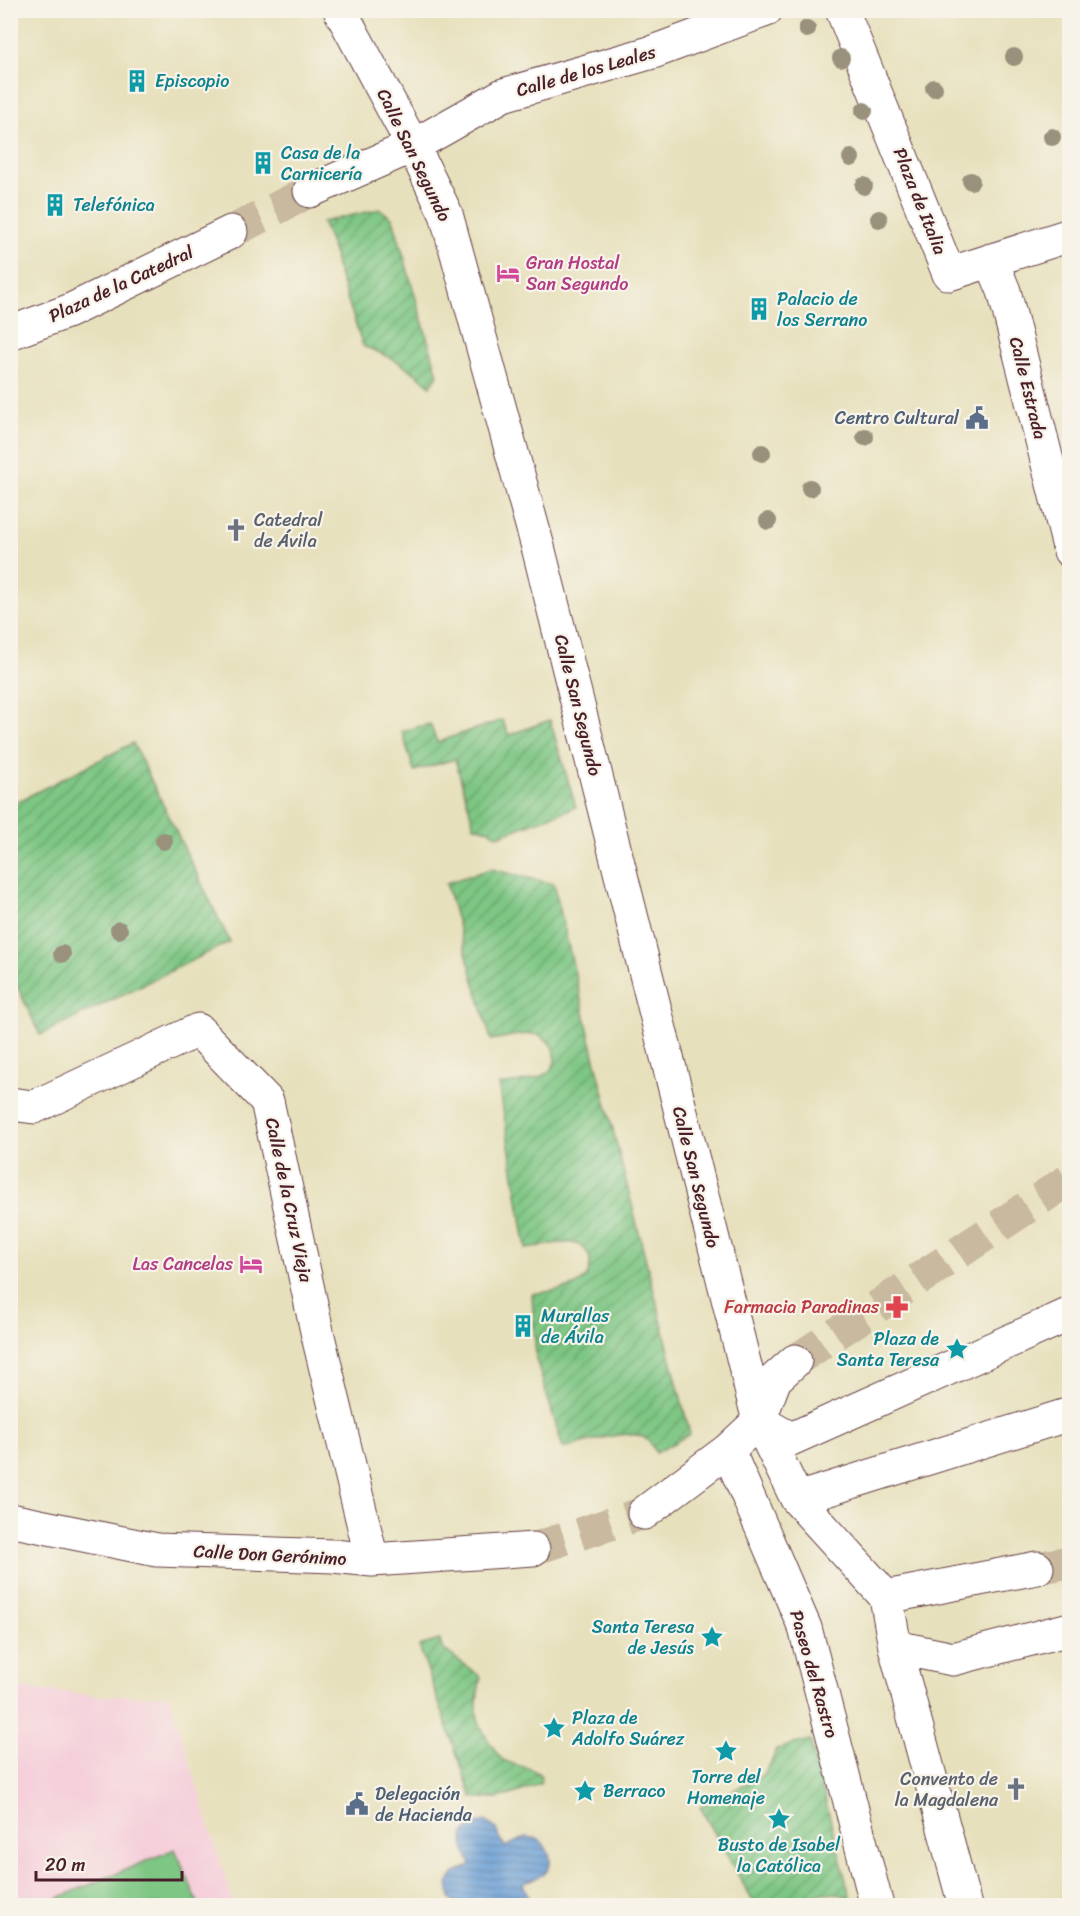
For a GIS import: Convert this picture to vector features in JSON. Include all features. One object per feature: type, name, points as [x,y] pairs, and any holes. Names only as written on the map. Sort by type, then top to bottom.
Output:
[{"type":"street","name":"Calle San Segundo","points":[[340,10],[413,146],[446,214],[538,548],[759,1421],[797,1499],[886,1597]]},
{"type":"street","name":"Calle de los Leales","points":[[310,191],[413,146],[503,95],[653,52],[766,10]]},
{"type":"street","name":"Plaza de Italia","points":[[842,10],[949,274],[1070,235]]},
{"type":"street","name":"Plaza de la Catedral","points":[[10,333],[69,311],[231,232]]},
{"type":"street","name":"Calle Estrada","points":[[991,260],[1004,291],[1070,551]]},
{"type":"street","name":"Calle de la Cruz Vieja","points":[[10,1104],[34,1107],[198,1030],[267,1101],[318,1336],[372,1560]]},
{"type":"street","points":[[759,1421],[791,1439],[1070,1314]]},
{"type":"street","points":[[645,1513],[728,1450],[759,1421],[775,1379],[795,1361]]},
{"type":"street","points":[[797,1499],[1070,1414]]},
{"type":"street","name":"Paseo del Rastro","points":[[728,1450],[804,1628],[877,1905]]},
{"type":"street","name":"Calle Don Gerónimo","points":[[10,1520],[157,1550],[333,1556],[372,1560],[533,1549]]},
{"type":"street","points":[[965,1905],[895,1647],[886,1597],[1037,1568]]},
{"type":"street","points":[[895,1647],[953,1659],[1070,1629]]},
{"type":"shaded area","points":[[10,1687],[100,1696],[169,1696],[234,1905],[11,1905]]},
{"type":"green space","points":[[380,209],[393,219],[438,375],[430,386],[399,363],[363,346],[336,265],[334,252],[322,222]]},
{"type":"green space","points":[[502,720],[509,735],[550,720],[576,807],[498,836],[489,830],[474,826],[455,759],[414,771],[402,731],[430,724],[437,742]]},
{"type":"green space","points":[[133,743],[230,942],[40,1035],[11,973],[11,805]]},
{"type":"green space","points":[[491,869],[554,884],[594,1055],[690,1434],[656,1453],[646,1439],[633,1434],[602,1438],[563,1448],[536,1359],[532,1294],[576,1285],[587,1276],[590,1261],[587,1252],[581,1246],[573,1243],[526,1249],[499,1085],[537,1078],[546,1074],[555,1061],[552,1046],[538,1035],[491,1040],[446,883]]},
{"type":"green space","points":[[440,1640],[442,1648],[481,1677],[477,1704],[478,1720],[496,1752],[507,1762],[537,1772],[541,1776],[541,1783],[499,1797],[472,1797],[419,1646]]},
{"type":"green space","points":[[810,1740],[851,1900],[842,1895],[826,1893],[781,1906],[755,1905],[700,1807],[760,1777],[774,1757],[776,1749]]},
{"type":"green space","points":[[175,1849],[199,1905],[61,1905],[58,1898]]},
{"type":"water","points":[[486,1821],[496,1829],[505,1847],[527,1837],[539,1839],[545,1846],[550,1860],[548,1869],[545,1873],[523,1884],[532,1905],[491,1905],[489,1900],[480,1905],[457,1905],[450,1898],[448,1883],[454,1874],[471,1865],[463,1843],[465,1831],[469,1827]]},
{"type":"tunnel","points":[[231,232],[310,191]]},
{"type":"tunnel","points":[[795,1361],[1070,1179]]},
{"type":"tunnel","points":[[533,1549],[644,1513]]},
{"type":"tunnel","points":[[1037,1568],[1070,1562]]},
{"type":"place","name":"Episcopio","points":[[137,81]]},
{"type":"place","name":"Casa de la Carnicería","points":[[263,163]]},
{"type":"place","name":"Telefónica","points":[[55,205]]},
{"type":"place","name":"Gran Hostal San Segundo","points":[[508,273]]},
{"type":"place","name":"Palacio de los Serrano","points":[[759,309]]},
{"type":"place","name":"Centro Cultural","points":[[977,418]]},
{"type":"place","name":"Catedral de Ávila","points":[[236,530]]},
{"type":"place","name":"Las Cancelas","points":[[251,1264]]},
{"type":"place","name":"Farmacia Paradinas","points":[[897,1307]]},
{"type":"place","name":"Murallas de Ávila","points":[[523,1326]]},
{"type":"place","name":"Plaza de Santa Teresa","points":[[957,1349]]},
{"type":"place","name":"Santa Teresa de Jesús","points":[[712,1637]]},
{"type":"place","name":"Plaza de Adolfo Suárez","points":[[554,1728]]},
{"type":"place","name":"Torre del Homenaje","points":[[726,1751]]},
{"type":"place","name":"Convento de la Magdalena","points":[[1016,1789]]},
{"type":"place","name":"Berraco","points":[[585,1791]]},
{"type":"place","name":"Delegación de Hacienda","points":[[357,1804]]},
{"type":"place","name":"Busto de Isabel la Católica","points":[[779,1819]]}]
